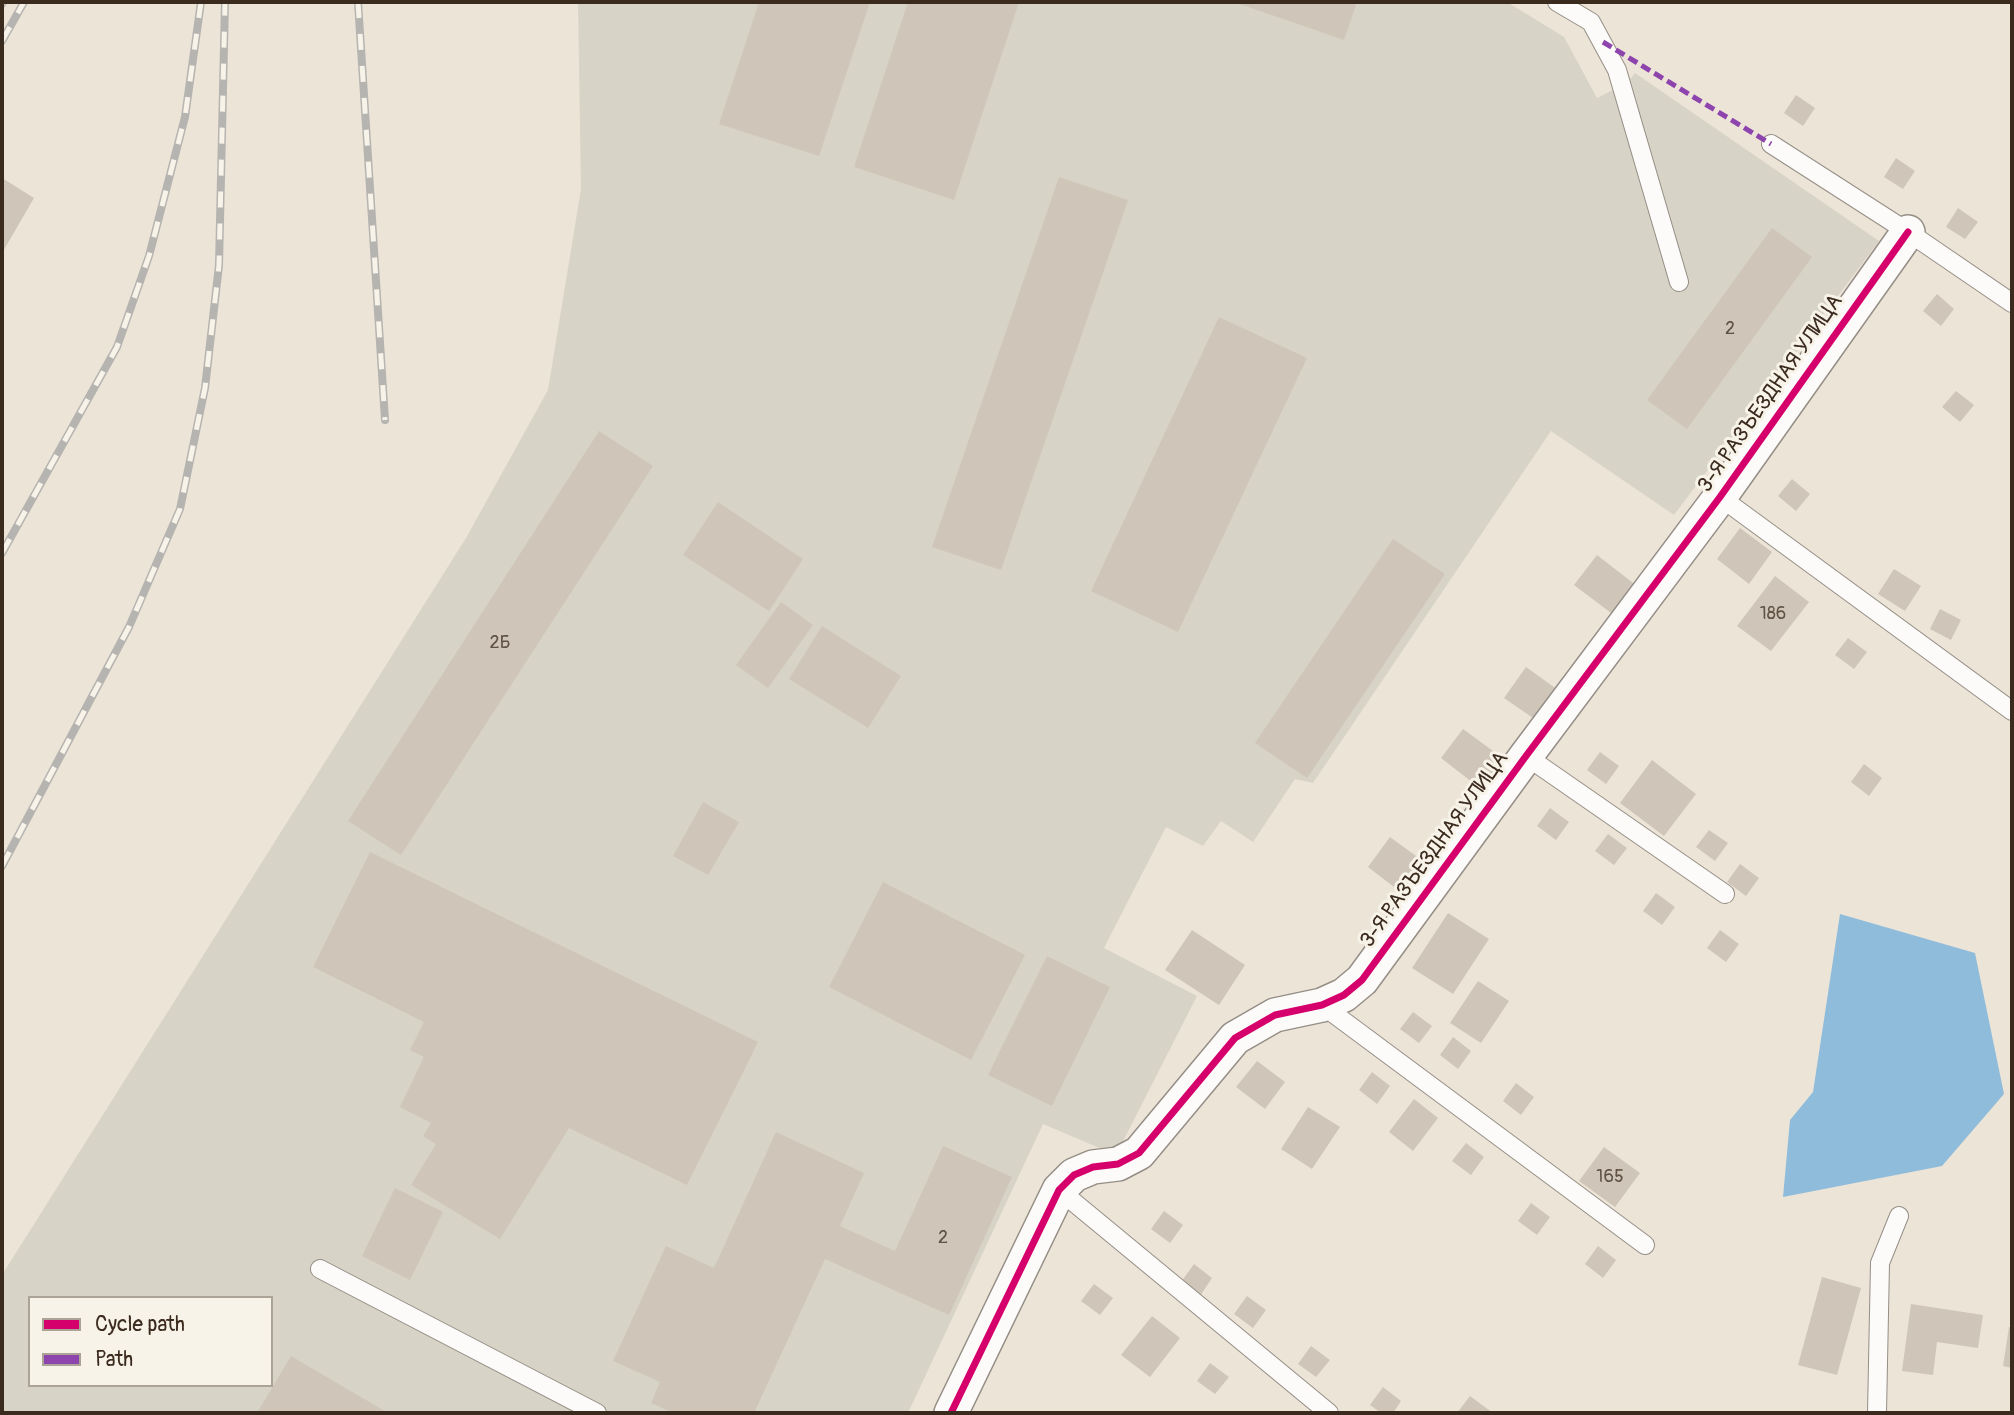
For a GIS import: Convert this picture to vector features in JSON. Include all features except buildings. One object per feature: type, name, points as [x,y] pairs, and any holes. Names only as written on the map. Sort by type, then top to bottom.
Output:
[{"type":"street","name":"3-Я РАЗЪЕЗДНАЯ УЛИЦА","points":[[951,1413],[1059,1190],[1074,1175],[1093,1167],[1118,1164],[1139,1153],[1236,1038],[1275,1014],[1322,1005],[1344,995],[1362,980],[1720,497],[1908,232]]},
{"type":"lane","points":[[1557,2],[1591,22],[1617,69],[1679,282]]},
{"type":"lane","points":[[1771,144],[2012,303]]},
{"type":"lane","points":[[1720,497],[2012,711]]},
{"type":"lane","points":[[1526,756],[1725,894]]},
{"type":"lane","points":[[1322,1005],[1645,1245]]},
{"type":"lane","points":[[1059,1190],[1329,1413]]},
{"type":"lane","points":[[1877,1413],[1880,1263],[1899,1216]]},
{"type":"lane","points":[[320,1269],[597,1413]]},
{"type":"shaded area","points":[[578,2],[1507,2],[1564,37],[1597,98],[1627,83],[1635,73],[1879,241],[1674,515],[1551,431],[1313,783],[1295,779],[1253,842],[1221,821],[1203,846],[1166,827],[1104,948],[1197,996],[1116,1155],[1043,1124],[908,1413],[2,1413],[2,1275],[466,538],[548,390],[581,189]]},
{"type":"water","points":[[1840,914],[1975,953],[2004,1094],[1942,1166],[1783,1197],[1790,1120],[1813,1092]]},
{"type":"railway","points":[[2,41],[24,2]]},
{"type":"railway","points":[[2,553],[117,347],[149,256],[185,117],[201,2]]},
{"type":"railway","points":[[2,866],[129,627],[180,509],[205,388],[219,265],[225,2]]},
{"type":"railway","points":[[358,2],[385,420]]},
{"type":"marked path","points":[[1603,42],[1771,144]]},
{"type":"cycle path","points":[[951,1413],[1059,1190],[1074,1175],[1093,1167],[1118,1164],[1139,1153],[1235,1038],[1275,1015],[1322,1005],[1344,995],[1362,980],[1720,497],[1908,232]]}]
